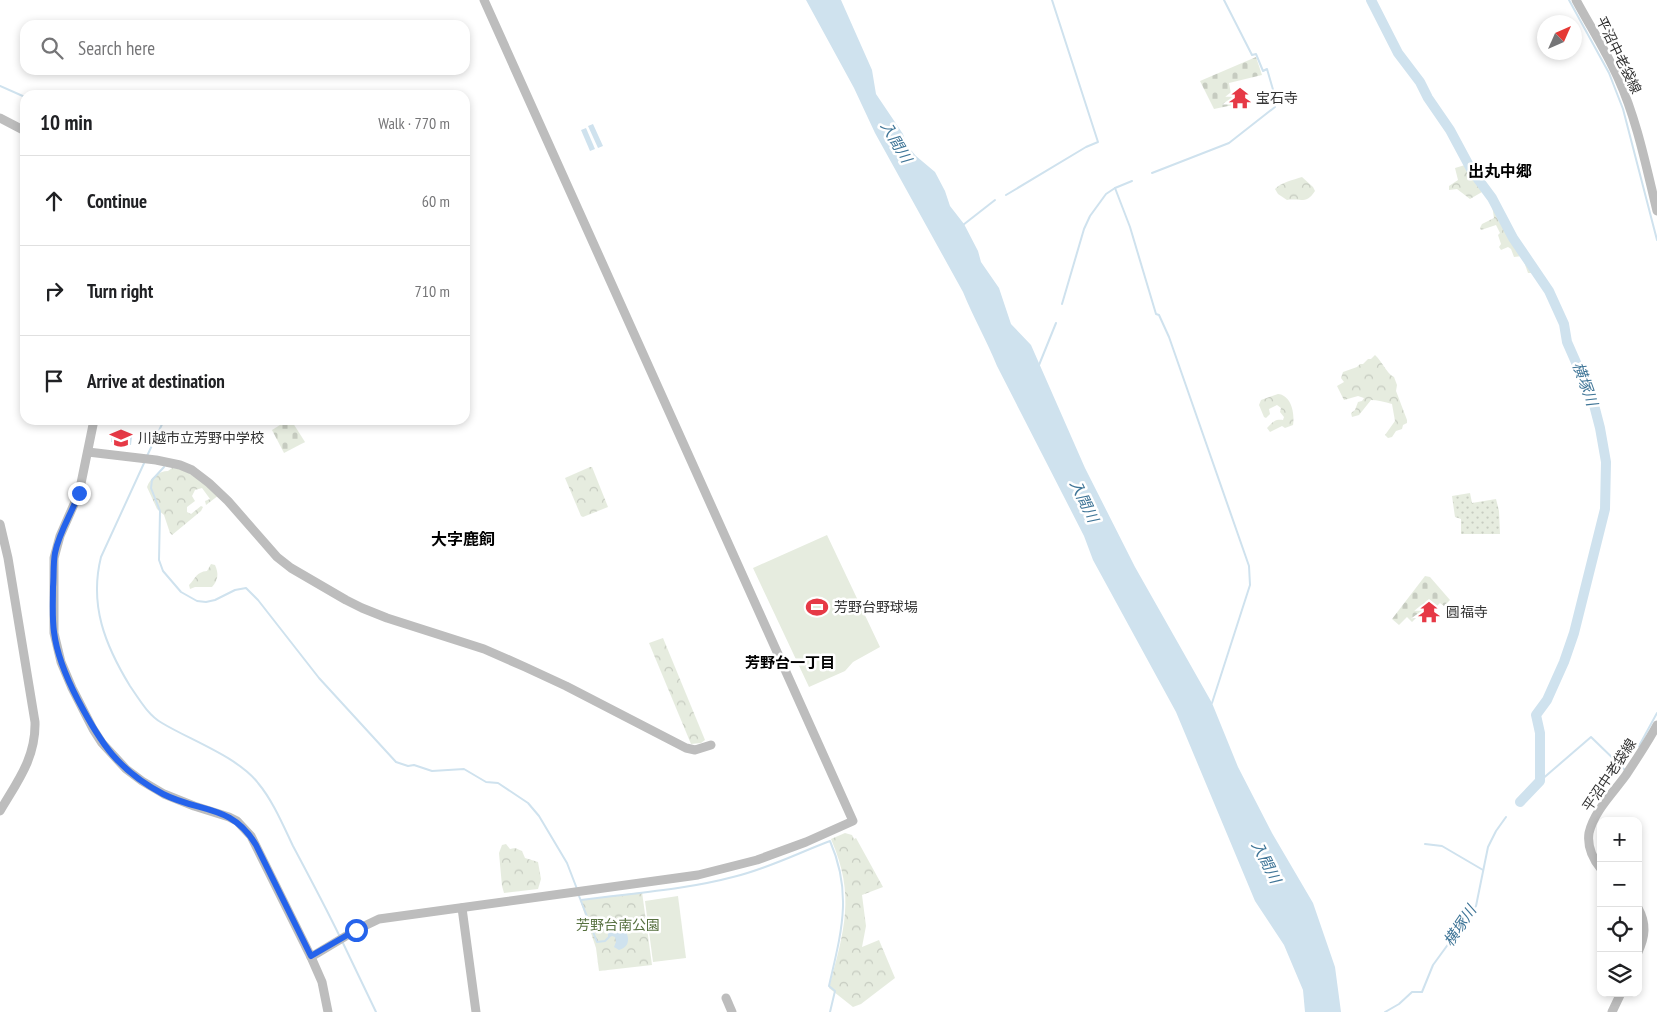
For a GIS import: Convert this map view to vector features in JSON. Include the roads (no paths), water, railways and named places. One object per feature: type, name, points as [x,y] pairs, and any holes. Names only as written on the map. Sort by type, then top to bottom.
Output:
[{"type":"street","points":[[311,956],[379,919],[706,874],[757,860],[806,842],[853,821],[484,0]]},
{"type":"street","name":"平沼中老袋線","points":[[1576,0],[1603,48],[1628,103],[1635,123],[1657,211]]},
{"type":"street","points":[[0,118],[20,128]]},
{"type":"street","points":[[93,425],[79,493],[60,536],[54,558],[54,633],[61,662],[72,688],[102,743],[126,769],[164,794],[229,817],[246,829],[256,845],[311,956],[322,982],[328,1012]]},
{"type":"street","points":[[88,452],[180,465],[200,475],[235,509],[277,558],[291,568],[362,608],[484,650],[525,667],[686,748],[695,750],[711,744]]},
{"type":"street","points":[[0,524],[35,722],[35,734],[30,758],[0,811]]},
{"type":"street","name":"平沼中老袋線","points":[[1597,864],[1589,848],[1591,827],[1657,725]]},
{"type":"street","points":[[462,908],[476,1012]]},
{"type":"street","points":[[1642,918],[1645,934],[1642,942]]},
{"type":"street","points":[[1612,1012],[1618,997]]},
{"type":"street","points":[[726,998],[732,1012]]},
{"type":"water","name":"入間川","points":[[806,0],[841,0],[872,70],[876,94],[903,134],[906,144],[916,156],[935,172],[950,206],[964,224],[978,251],[981,262],[999,288],[1011,324],[1031,345],[1085,468],[1135,567],[1212,703],[1238,767],[1272,833],[1313,903],[1335,967],[1341,1012],[1305,1012],[1303,990],[1284,945],[1255,901],[1176,712],[1093,560],[1084,536],[997,366],[963,292],[875,133],[854,88]]},
{"type":"water","points":[[593,124],[603,146],[598,148],[588,126]]},
{"type":"water","points":[[586,128],[595,149],[590,151],[581,130]]},
{"type":"water","points":[[112,434],[132,437],[131,445],[111,442]]},
{"type":"water","points":[[613,925],[623,928],[628,936],[627,944],[619,950],[614,947],[615,937],[608,938],[608,929]]},
{"type":"waterway","points":[[1006,195],[1086,147],[1098,142],[1052,0]]},
{"type":"waterway","points":[[1152,173],[1229,143],[1275,107],[1274,93],[1267,69],[1263,71],[1256,54],[1252,55],[1224,0]]},
{"type":"waterway","name":"横塚川","points":[[1371,0],[1398,53],[1420,82],[1428,98],[1450,130],[1472,171],[1492,198],[1513,238],[1549,291],[1564,324],[1567,342],[1593,401],[1600,428],[1606,462],[1605,509],[1574,633],[1564,662],[1547,700],[1536,715],[1540,733],[1540,781],[1520,802]]},
{"type":"waterway","points":[[1569,0],[1609,73],[1623,109],[1657,240]]},
{"type":"waterway","points":[[0,86],[20,95]]},
{"type":"waterway","points":[[1062,304],[1084,229],[1090,216],[1106,194],[1132,181]]},
{"type":"waterway","points":[[1115,188],[1130,227],[1156,314],[1159,315],[1169,337],[1249,566],[1250,585],[1212,703]]},
{"type":"waterway","points":[[963,225],[995,200]]},
{"type":"waterway","points":[[1039,365],[1056,323]]},
{"type":"waterway","points":[[147,456],[162,425]]},
{"type":"waterway","points":[[145,461],[101,557],[98,575],[98,608],[113,655],[130,686],[152,716],[226,757],[258,783],[277,813],[340,937]]},
{"type":"waterway","points":[[164,467],[152,480],[151,488],[160,511],[159,560],[163,571],[181,592],[197,601],[206,602],[215,600],[235,590],[246,588],[258,600],[319,678],[396,762],[432,771],[464,769],[486,782],[498,783],[528,803],[539,816],[567,863],[577,889]]},
{"type":"waterway","points":[[1639,746],[1657,713]]},
{"type":"waterway","points":[[1540,781],[1591,737],[1625,770]]},
{"type":"waterway","name":"横塚川","points":[[1385,1012],[1399,1004],[1412,992],[1422,992],[1433,965],[1476,906],[1488,847],[1506,817]]},
{"type":"waterway","points":[[581,900],[677,888],[746,874],[830,841],[837,860],[843,896],[841,931],[829,986],[835,991],[830,1012]]},
{"type":"waterway","points":[[1425,844],[1442,846],[1483,870]]},
{"type":"waterway","points":[[579,896],[597,942],[605,941],[609,937]]},
{"type":"waterway","points":[[342,941],[376,1012]]},
{"type":"place","name":"宝石寺","points":[[1240,98]]},
{"type":"place","name":"川越市立芳野中学校","points":[[121,438]]},
{"type":"place","name":"芳野台野球場","points":[[817,607]]},
{"type":"place","name":"圓福寺","points":[[1429,612]]},
{"type":"district","name":"出丸中郷","points":[[1500,171]]},
{"type":"district","name":"大字鹿飼","points":[[463,539]]},
{"type":"district","name":"芳野台一丁目","points":[[790,663]]},
{"type":"park label","name":"芳野台南公園","points":[[618,925]]}]
